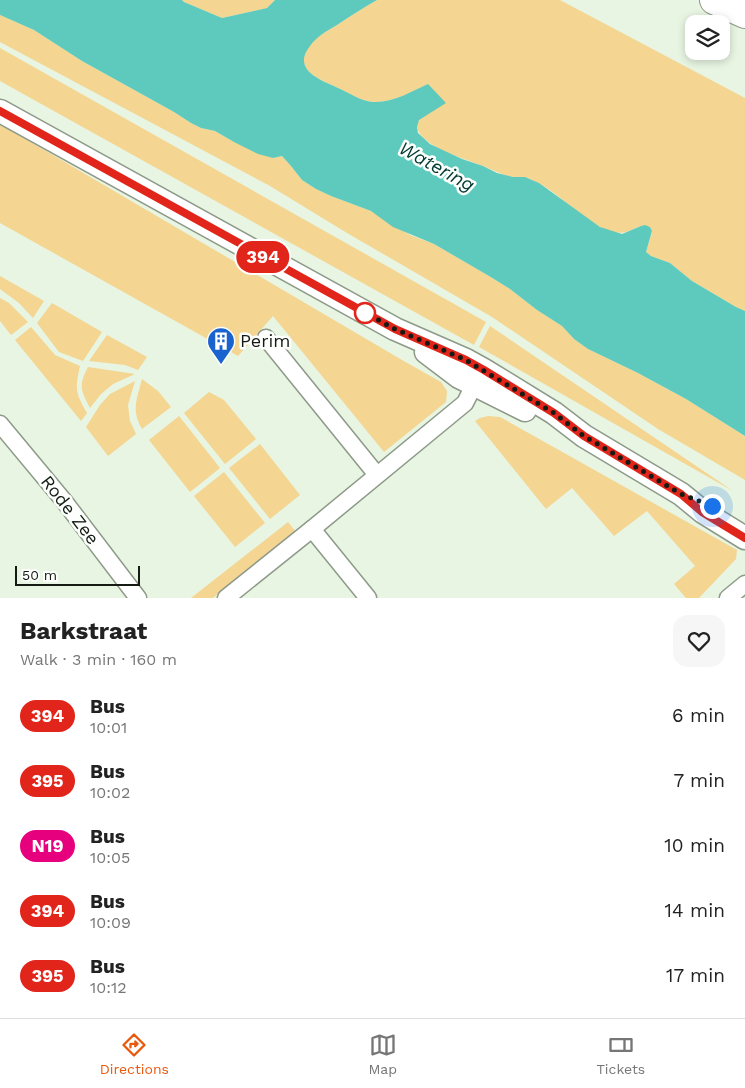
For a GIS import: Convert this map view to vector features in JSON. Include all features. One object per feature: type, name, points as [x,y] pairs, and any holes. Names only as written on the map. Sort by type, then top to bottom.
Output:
[{"type":"highway","points":[[714,0],[745,14]]},
{"type":"highway","points":[[721,0],[745,14]]},
{"type":"main road","points":[[0,111],[395,329],[459,377],[479,378],[551,423],[584,436],[681,494],[712,506],[745,523]]},
{"type":"main road","points":[[681,494],[702,512],[745,538]]},
{"type":"street","points":[[266,338],[377,475]]},
{"type":"street","points":[[226,598],[465,403],[479,378]]},
{"type":"street","name":"Rode Zee","points":[[0,424],[64,501],[138,598]]},
{"type":"street","points":[[312,529],[368,598]]},
{"type":"street","points":[[728,598],[745,584]]},
{"type":"shaded area","points":[[182,0],[275,0],[267,8],[222,18]]},
{"type":"shaded area","points":[[377,0],[560,0],[745,98],[745,311],[692,281],[670,263],[651,256],[646,252],[652,232],[650,227],[641,226],[620,233],[602,228],[591,222],[539,183],[525,177],[512,177],[501,174],[445,151],[427,141],[420,134],[417,127],[428,84],[395,99],[373,102],[355,96],[310,73],[304,62],[304,54],[309,46],[326,31]]},
{"type":"shaded area","points":[[0,15],[34,30],[82,61],[201,128],[215,131],[234,142],[273,158],[282,156],[302,180],[316,189],[371,211],[410,235],[434,244],[510,289],[562,326],[574,339],[588,349],[686,399],[745,436],[745,480],[658,429],[492,317],[270,186],[0,42]]},
{"type":"shaded area","points":[[0,48],[486,322],[474,345],[0,81]]},
{"type":"shaded area","points":[[0,124],[441,382],[447,391],[446,402],[384,452],[273,316],[238,356],[0,223]]},
{"type":"shaded area","points":[[0,276],[44,301],[33,318],[19,303],[0,289]]},
{"type":"shaded area","points":[[0,298],[9,303],[28,322],[11,335],[0,321]]},
{"type":"shaded area","points":[[52,303],[102,332],[83,361],[59,352],[37,323]]},
{"type":"shaded area","points":[[490,326],[733,491],[479,347]]},
{"type":"shaded area","points":[[31,327],[55,355],[80,366],[77,390],[87,413],[81,421],[15,340]]},
{"type":"shaded area","points":[[107,335],[147,357],[138,370],[125,365],[89,361]]},
{"type":"shaded area","points":[[88,367],[135,374],[113,384],[101,394],[90,408],[82,388],[83,379]]},
{"type":"shaded area","points":[[142,379],[158,391],[171,407],[142,429],[136,410]]},
{"type":"shaded area","points":[[135,381],[128,405],[130,421],[136,434],[108,456],[86,427],[100,405],[110,394]]},
{"type":"shaded area","points":[[209,392],[224,400],[256,439],[225,464],[184,413]]},
{"type":"shaded area","points":[[179,416],[220,468],[190,492],[149,440]]},
{"type":"shaded area","points":[[488,416],[500,417],[737,550],[736,559],[699,598],[686,598],[674,584],[695,566],[647,511],[614,536],[572,488],[546,509],[475,421]]},
{"type":"shaded area","points":[[260,444],[300,495],[270,519],[229,468]]},
{"type":"shaded area","points":[[224,472],[265,523],[235,547],[194,496]]},
{"type":"shaded area","points":[[288,522],[296,532],[213,598],[191,598]]},
{"type":"water","name":"Watering","points":[[0,0],[182,0],[222,18],[267,8],[275,0],[377,0],[326,31],[315,40],[305,54],[304,62],[306,68],[317,78],[359,98],[373,102],[388,101],[428,84],[446,103],[419,120],[418,133],[430,144],[497,173],[513,177],[525,177],[539,183],[600,227],[622,234],[645,225],[650,227],[652,231],[646,252],[651,256],[670,263],[692,281],[745,311],[745,436],[686,399],[588,349],[574,339],[562,326],[510,289],[434,244],[393,227],[371,211],[316,189],[302,180],[282,156],[273,158],[258,154],[215,131],[201,128],[191,123],[82,61],[34,30],[0,15]]},
{"type":"bus line","name":"394","points":[[0,111],[395,329],[466,360],[484,370],[554,413],[584,436],[681,494],[702,512],[745,538]]},
{"type":"place","name":"Perim","points":[[221,365]]},
{"type":"route","points":[[365,313],[360,310],[395,329],[466,360],[484,370],[554,413],[584,436],[681,494],[712,506]]}]
